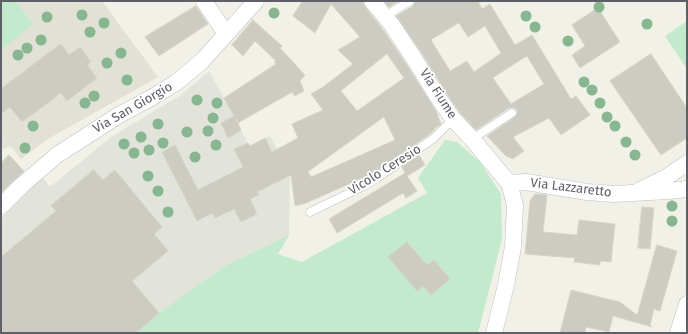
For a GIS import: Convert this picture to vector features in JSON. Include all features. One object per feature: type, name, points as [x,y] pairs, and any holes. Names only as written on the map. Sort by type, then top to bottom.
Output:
[{"type":"street","points":[[204,1],[226,34]]},
{"type":"street","name":"Via San Giorgio","points":[[1,206],[22,185],[57,155],[119,115],[177,82],[202,61],[256,1]]},
{"type":"street","name":"Via Fiume","points":[[372,1],[385,16],[415,60],[453,120],[472,139],[509,184]]},
{"type":"street","name":"Via Lazzaretto","points":[[634,193],[665,178],[687,163]]},
{"type":"street","name":"Via Lazzaretto","points":[[509,184],[526,182],[587,192],[614,194],[687,189]]},
{"type":"street","points":[[494,333],[513,247],[515,205],[509,184]]},
{"type":"street","points":[[678,333],[687,304]]},
{"type":"lane","points":[[385,16],[410,1]]},
{"type":"lane","points":[[472,139],[512,113]]},
{"type":"lane","name":"Vicolo Ceresio","points":[[310,212],[364,186],[377,178],[434,138],[453,120]]},
{"type":"shaded area","points":[[1,1],[102,1],[158,77],[48,139],[21,159],[1,135]]},
{"type":"shaded area","points":[[209,71],[249,146],[270,136],[290,172],[289,235],[226,265],[159,313],[136,333],[1,333],[1,218],[42,177],[50,187],[111,137],[181,95]]},
{"type":"shaded area","points":[[1,135],[11,146],[1,150]]},
{"type":"green space","points":[[4,1],[15,1],[33,24],[1,50],[1,3]]},
{"type":"green space","points":[[687,21],[687,69],[665,36]]},
{"type":"green space","points":[[445,140],[457,142],[480,162],[501,194],[502,239],[478,333],[136,333],[159,313],[226,265],[289,235],[278,254],[302,262],[427,193],[418,178]]},
{"type":"building","points":[[303,1],[363,1],[365,7],[384,31],[407,65],[436,111],[441,124],[430,134],[374,173],[306,203],[295,206],[291,175],[257,192],[259,195],[250,199],[257,214],[241,222],[234,209],[215,218],[212,213],[197,221],[162,152],[175,145],[198,190],[243,167],[234,149],[248,143],[250,146],[265,138],[272,152],[298,138],[292,124],[323,110],[311,94],[323,87],[353,64],[338,50],[360,37],[331,4],[315,33],[293,16]],"holes":[[[387,54],[404,78],[357,111],[341,91]],[[384,117],[395,140],[311,177],[308,172]]]},
{"type":"building","points":[[384,1],[399,1],[389,7]]},
{"type":"building","points":[[415,1],[478,1],[482,9],[490,4],[515,45],[532,35],[571,99],[576,96],[590,115],[561,135],[549,118],[513,137],[524,151],[513,159],[506,156],[487,136],[515,117],[517,110],[514,108],[509,108],[476,130],[460,113],[396,16],[413,6]],"holes":[[[459,23],[468,37],[485,26],[501,53],[474,72],[467,61],[450,71],[431,40]],[[527,56],[544,84],[511,104],[493,78]]]},
{"type":"building","points":[[196,6],[208,24],[159,56],[145,37]]},
{"type":"building","points":[[598,8],[620,42],[580,68],[572,55],[585,46],[572,25]]},
{"type":"building","points":[[253,20],[282,46],[280,48],[305,75],[300,81],[304,91],[295,96],[292,92],[238,123],[236,119],[241,130],[228,138],[221,123],[234,116],[224,98],[276,64],[274,62],[276,61],[255,41],[243,56],[232,45]]},
{"type":"building","points":[[61,44],[69,55],[80,47],[91,62],[87,65],[97,78],[67,101],[61,93],[22,122],[10,107],[1,114],[1,89]]},
{"type":"building","points":[[651,54],[687,108],[687,138],[661,155],[610,81]]},
{"type":"building","points":[[9,155],[24,171],[1,193],[1,163]]},
{"type":"building","points":[[419,155],[425,165],[407,176],[417,191],[406,198],[403,193],[337,233],[329,219],[405,173],[402,167]]},
{"type":"building","points":[[94,170],[103,180],[115,170],[162,227],[154,234],[168,251],[132,281],[159,313],[136,333],[1,333],[1,257],[56,211],[51,206]]},
{"type":"building","points":[[535,194],[547,195],[543,232],[577,235],[579,220],[615,224],[611,262],[600,261],[600,265],[574,262],[575,258],[525,254],[530,201]]},
{"type":"building","points":[[642,207],[654,208],[650,249],[638,248]]},
{"type":"building","points":[[407,242],[427,265],[434,260],[450,279],[431,295],[423,286],[417,291],[388,257]]},
{"type":"building","points":[[657,245],[677,251],[660,311],[654,309],[650,325],[652,327],[613,316],[609,332],[586,327],[585,333],[560,333],[571,290],[620,302],[637,315]]}]
